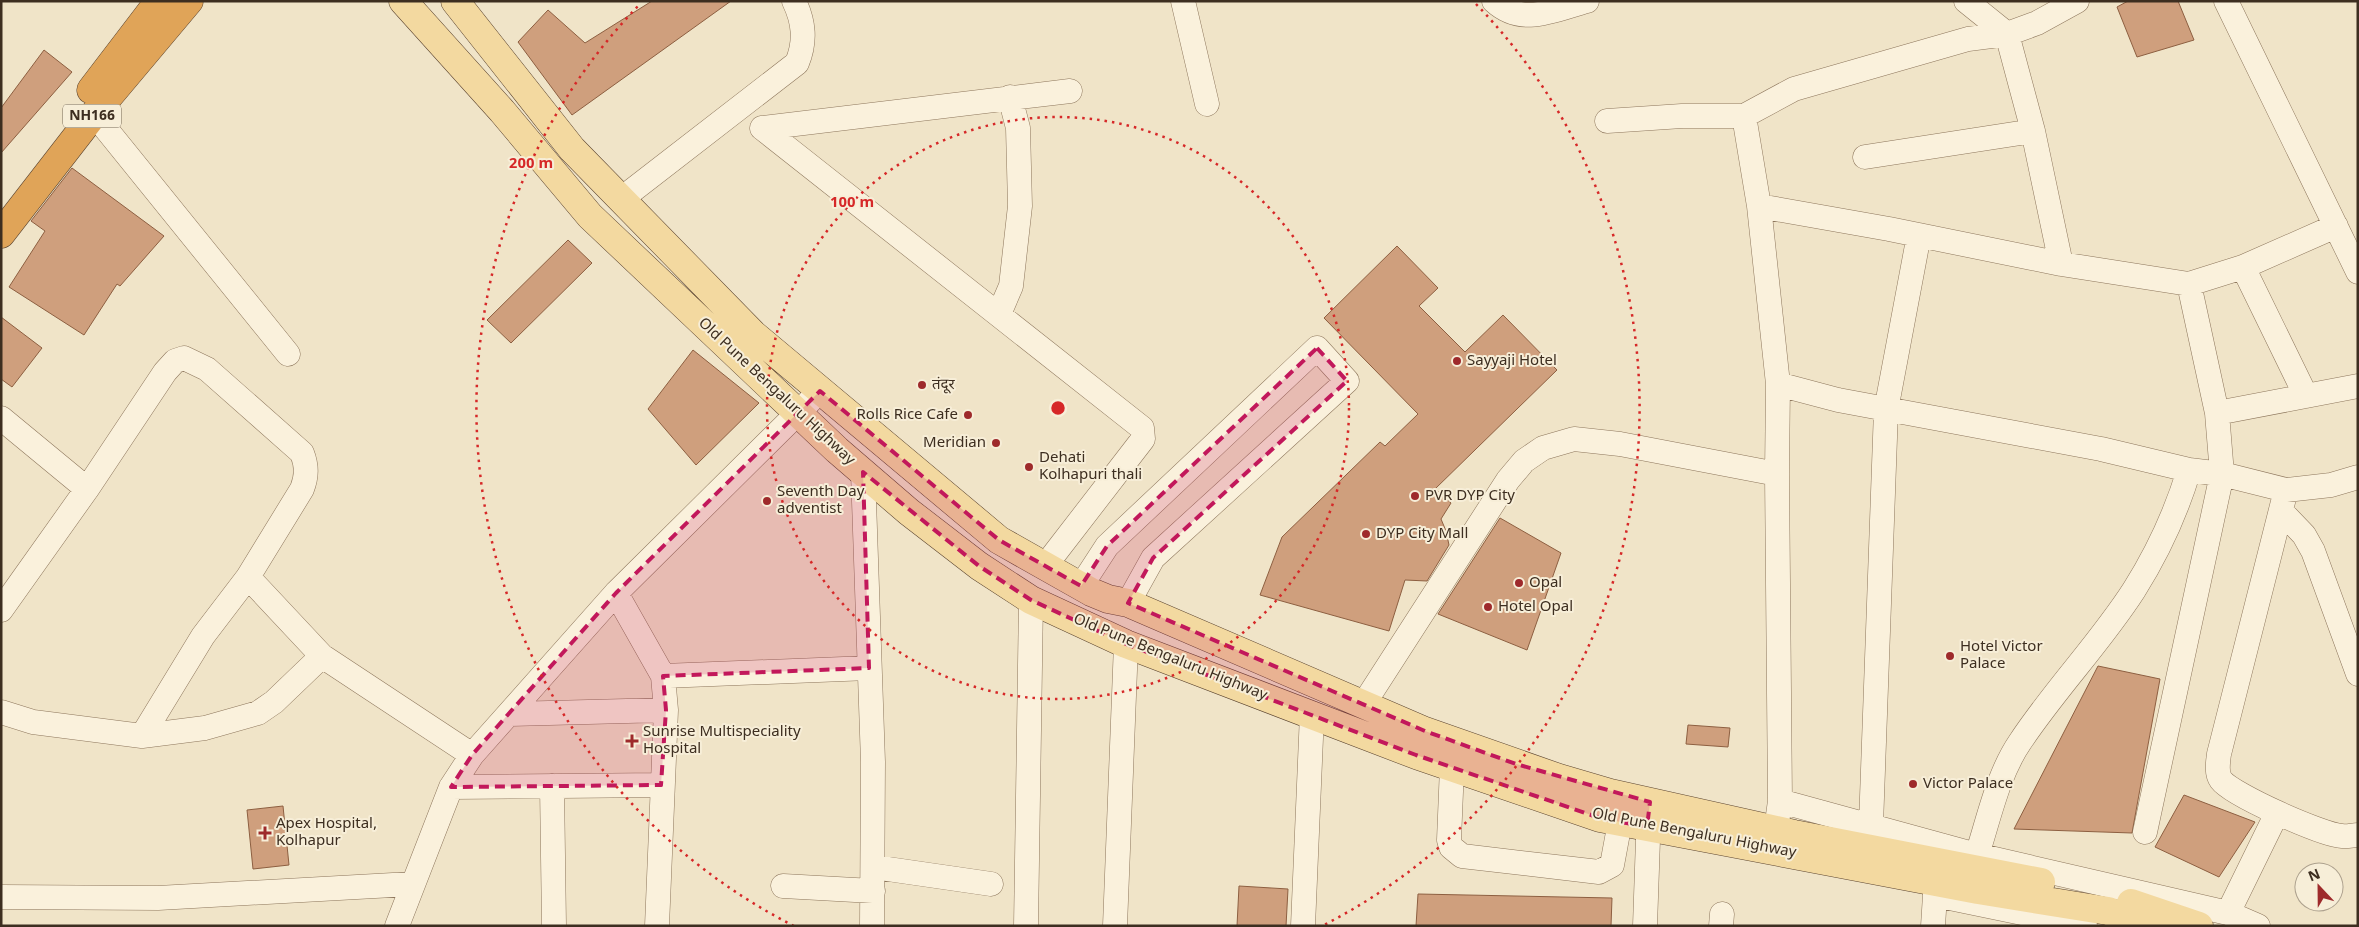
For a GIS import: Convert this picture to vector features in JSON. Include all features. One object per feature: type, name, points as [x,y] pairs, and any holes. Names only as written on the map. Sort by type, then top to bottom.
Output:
[{"type":"highway","name":"NH166","points":[[1,209],[159,1]]},
{"type":"highway","name":"NH166","points":[[1,234],[94,114],[189,1]]},
{"type":"main road","name":"Old Pune Bengaluru Highway","points":[[403,1],[502,112],[590,216],[863,472],[979,566],[1031,600],[1126,644],[1452,767],[1600,818],[1620,822],[1649,815]]},
{"type":"main road","name":"Old Pune Bengaluru Highway","points":[[455,1],[572,149],[753,334],[999,540],[1081,586],[1108,599],[1128,603],[1363,705],[1516,764],[1610,794],[1649,815],[2118,898],[2199,926]]},
{"type":"main road","name":"Old Pune Bengaluru Highway","points":[[1779,838],[1978,890],[2108,911],[2151,926]]},
{"type":"street","points":[[620,200],[797,62],[804,48],[803,32],[794,1]]},
{"type":"street","points":[[1183,1],[1207,104]]},
{"type":"street","points":[[1494,1],[1504,10],[1519,16],[1535,15],[1587,1]]},
{"type":"street","points":[[1966,1],[2006,34],[2033,131],[2061,264]]},
{"type":"street","points":[[1607,121],[1682,116],[1744,116],[1794,89],[1968,39],[2006,34],[2037,23],[2077,1]]},
{"type":"street","points":[[2226,1],[2358,272]]},
{"type":"street","points":[[1045,566],[1143,439],[1142,428],[762,128],[1070,91]]},
{"type":"street","points":[[999,314],[1010,286],[1020,206],[1018,128],[1010,97]]},
{"type":"street","points":[[94,114],[288,354]]},
{"type":"street","points":[[1744,116],[1759,206],[1778,384],[1779,838],[1782,859],[1837,876],[2083,926]]},
{"type":"street","points":[[1865,157],[2033,131]]},
{"type":"street","points":[[1759,206],[1919,235],[2061,264],[2189,284],[2243,267],[2336,226]]},
{"type":"street","points":[[1871,825],[1886,410],[1919,235]]},
{"type":"street","points":[[2243,267],[2306,396]]},
{"type":"street","points":[[2145,832],[2222,474],[2217,413],[2189,284]]},
{"type":"street","points":[[1081,586],[1107,546],[1317,348],[1347,381],[1153,558],[1128,603]]},
{"type":"street","points":[[1,610],[87,488],[165,372],[176,361],[184,358],[196,362],[207,369],[302,453],[306,464],[306,477],[302,489],[248,577],[203,636],[142,736]]},
{"type":"street","points":[[1778,384],[1838,400],[1886,410],[2101,449],[2189,470],[2222,474],[2284,501],[2313,551],[2358,674]]},
{"type":"street","points":[[2217,413],[2358,386]]},
{"type":"street","points":[[400,924],[411,884],[451,787],[472,755],[616,593],[820,391]]},
{"type":"street","points":[[1,418],[87,488]]},
{"type":"street","points":[[1363,705],[1508,480],[1524,461],[1543,448],[1574,439],[1620,444],[1777,474]]},
{"type":"street","points":[[1977,855],[2003,777],[2019,743],[2133,591],[2154,556],[2179,504],[2189,470]]},
{"type":"street","points":[[863,472],[868,668],[874,762],[872,926]]},
{"type":"street","points":[[2284,501],[2358,477]]},
{"type":"street","points":[[2284,501],[2217,768],[2220,779],[2228,787],[2276,813],[2342,836],[2358,835]]},
{"type":"street","points":[[248,577],[322,656],[472,755]]},
{"type":"street","points":[[616,593],[663,676],[666,710],[661,785],[657,926]]},
{"type":"street","points":[[1026,926],[1031,600]]},
{"type":"street","points":[[1115,926],[1126,644]]},
{"type":"street","points":[[1,712],[33,722],[142,736],[205,728],[258,713],[274,702],[322,656]]},
{"type":"street","points":[[663,676],[868,668]]},
{"type":"street","points":[[510,714],[666,710]]},
{"type":"street","points":[[1302,926],[1312,714]]},
{"type":"street","points":[[1452,767],[1449,840],[1451,847],[1462,856],[1599,872],[1612,865],[1620,822]]},
{"type":"street","points":[[451,787],[661,785]]},
{"type":"street","points":[[552,786],[554,926]]},
{"type":"street","points":[[1780,801],[1977,855],[2228,914],[2258,926]]},
{"type":"street","points":[[2228,914],[2276,813]]},
{"type":"street","points":[[1645,926],[1649,815]]},
{"type":"street","points":[[874,867],[991,884]]},
{"type":"street","points":[[1,897],[158,898],[411,884]]},
{"type":"street","points":[[782,886],[873,891]]},
{"type":"street","points":[[1933,926],[1935,896]]},
{"type":"highlighted area","points":[[1317,348],[1347,381],[1153,558],[1128,603],[1425,731],[1516,764],[1650,802],[1647,827],[1600,818],[1416,755],[1126,644],[1031,600],[979,566],[863,472],[869,668],[663,676],[666,710],[661,785],[451,787],[472,755],[616,593],[820,391],[999,540],[1081,586],[1107,546]]},
{"type":"building","points":[[652,1],[731,1],[572,115],[518,42],[548,10],[585,43]]},
{"type":"building","points":[[2128,1],[2178,1],[2194,40],[2137,57],[2117,7]]},
{"type":"building","points":[[44,50],[72,72],[1,153],[1,108]]},
{"type":"building","points":[[72,168],[164,236],[120,286],[117,284],[84,335],[9,287],[45,231],[31,221]]},
{"type":"building","points":[[568,240],[592,263],[511,343],[487,320]]},
{"type":"building","points":[[1397,246],[1438,288],[1419,306],[1465,352],[1503,315],[1557,370],[1435,489],[1451,503],[1441,519],[1449,545],[1427,581],[1405,580],[1389,631],[1260,595],[1282,537],[1380,442],[1385,446],[1418,414],[1324,318]]},
{"type":"building","points":[[1,317],[42,348],[12,387],[1,379]]},
{"type":"building","points":[[693,350],[759,403],[696,465],[648,409]]},
{"type":"building","name":"Hotel Opal","points":[[1500,518],[1561,553],[1527,650],[1438,614]]},
{"type":"building","points":[[2098,666],[2160,679],[2132,833],[2014,829]]},
{"type":"building","points":[[1688,725],[1730,728],[1728,747],[1686,744]]},
{"type":"building","points":[[2184,795],[2255,822],[2219,877],[2155,847]]},
{"type":"building","points":[[283,806],[289,865],[253,869],[247,810]]},
{"type":"building","points":[[1239,886],[1288,889],[1286,926],[1237,926]]},
{"type":"building","points":[[1418,894],[1612,898],[1611,926],[1416,926]]},
{"type":"place","name":"Sayyaji Hotel","points":[[1457,361]]},
{"type":"place","name":"तंदूर","points":[[922,385]]},
{"type":"place","name":"Rolls Rice Cafe","points":[[968,415]]},
{"type":"place","name":"Meridian","points":[[996,443]]},
{"type":"place","name":"Dehati Kolhapuri thali","points":[[1029,467]]},
{"type":"place","name":"PVR DYP City","points":[[1415,496]]},
{"type":"place","name":"Seventh Day adventist","points":[[767,501]]},
{"type":"place","name":"DYP City Mall","points":[[1366,534]]},
{"type":"place","name":"Opal","points":[[1519,583]]},
{"type":"place","name":"Hotel Opal","points":[[1488,607]]},
{"type":"place","name":"Hotel Victor Palace","points":[[1950,656]]},
{"type":"place","name":"Sunrise Multispeciality Hospital","points":[[632,741]]},
{"type":"place","name":"Victor Palace","points":[[1913,784]]},
{"type":"place","name":"Apex Hospital, Kolhapur","points":[[265,833]]}]
